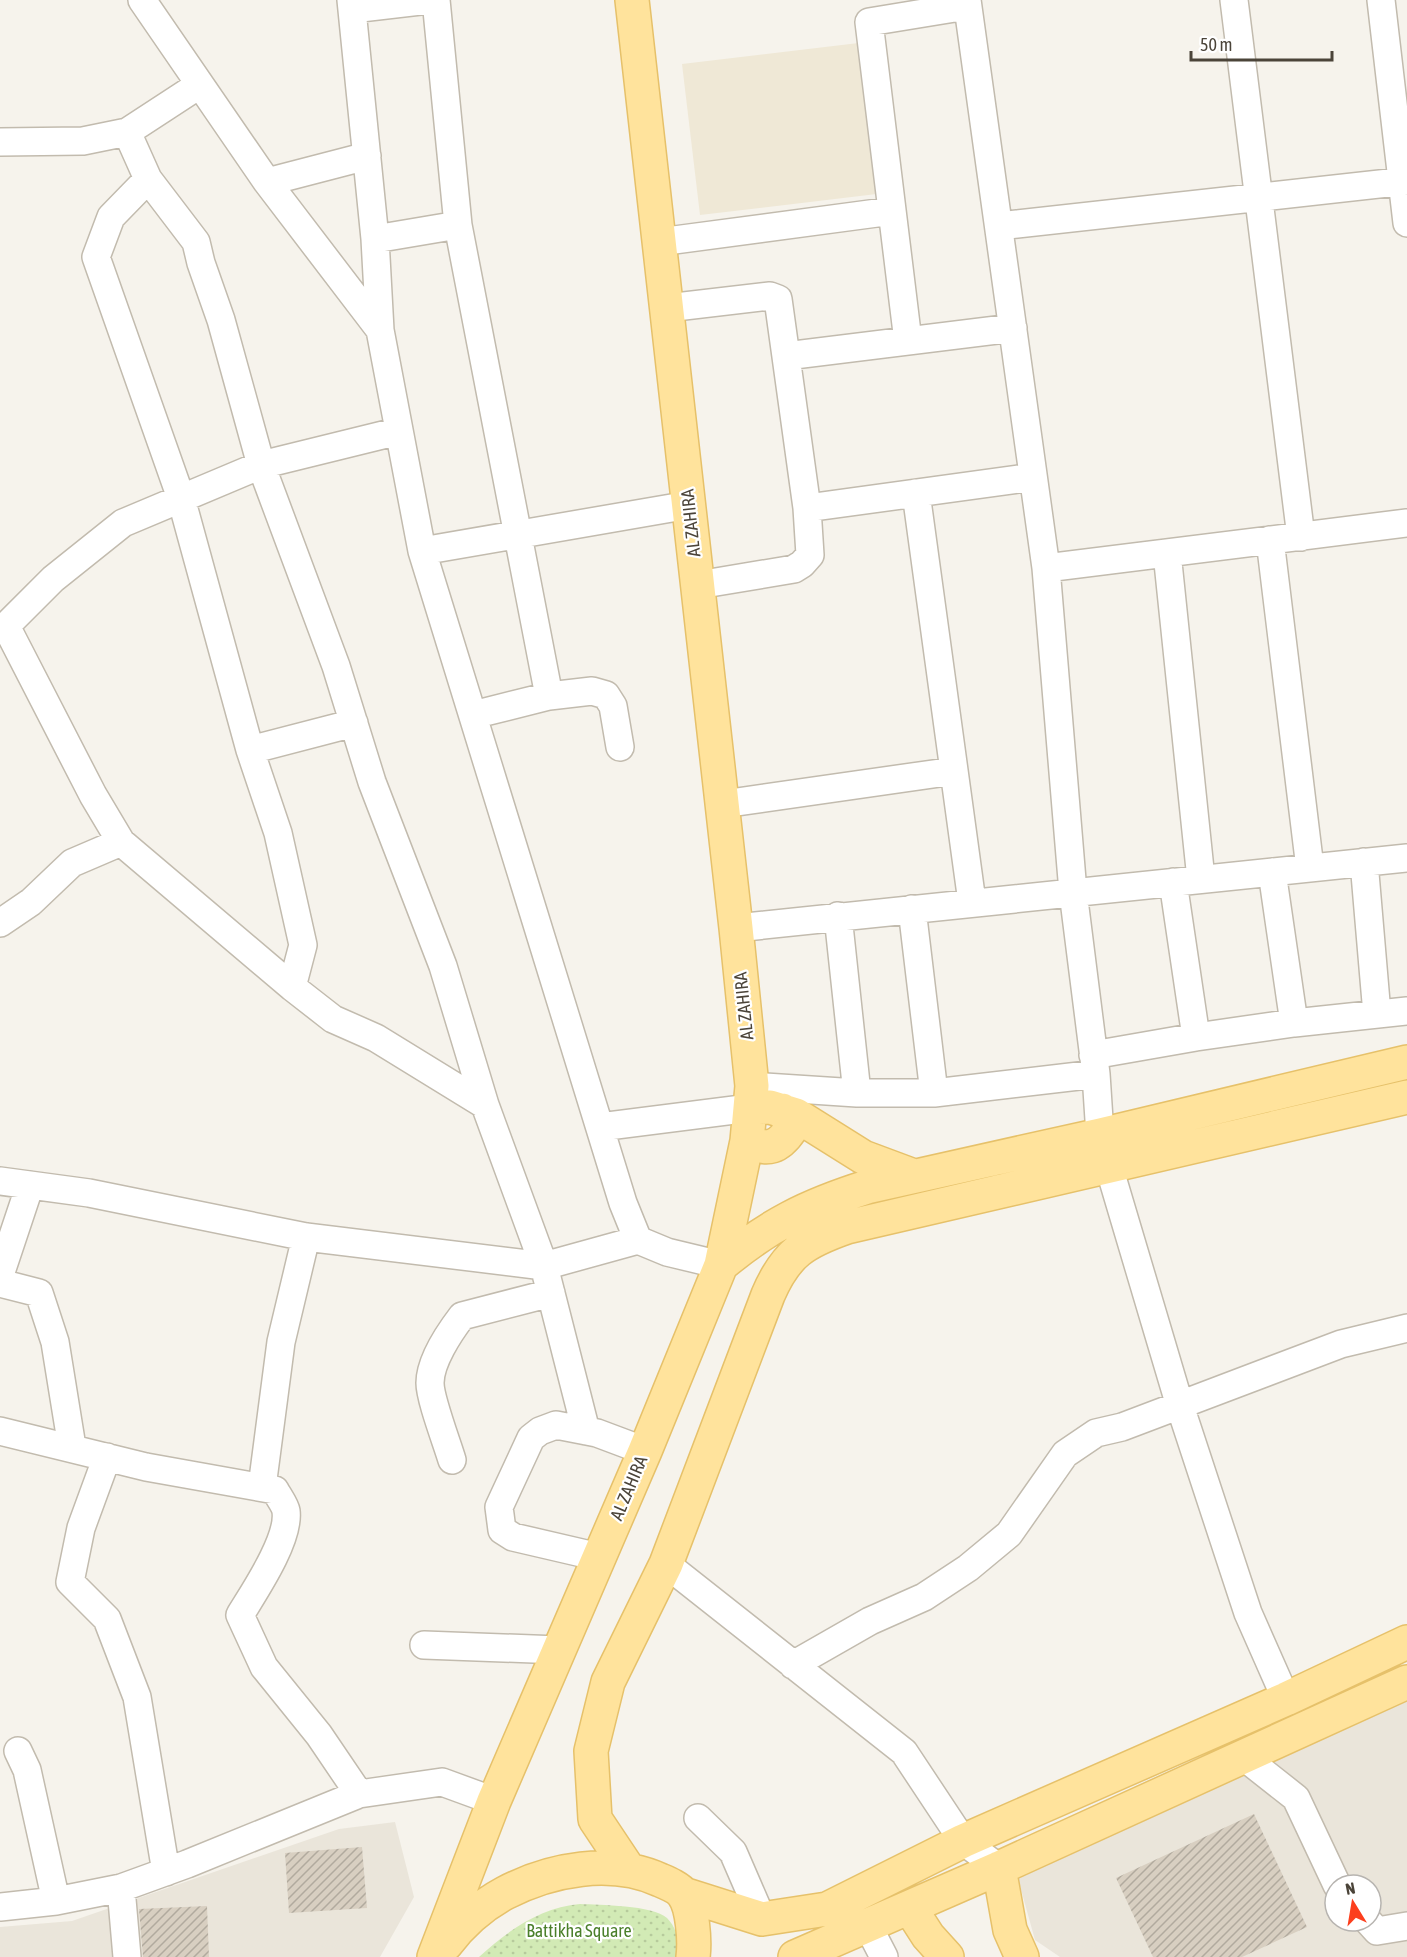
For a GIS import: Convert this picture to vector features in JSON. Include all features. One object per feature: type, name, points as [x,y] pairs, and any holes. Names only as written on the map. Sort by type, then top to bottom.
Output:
[{"type":"main road","name":"AL ZAHIRA","points":[[435,1957],[494,1801],[645,1451],[721,1265],[747,1142],[761,1147],[776,1145],[783,1141],[791,1129],[789,1120],[761,1102],[736,928],[632,0]]},
{"type":"main road","points":[[721,1265],[749,1242],[787,1218],[845,1194],[1407,1062]]},
{"type":"main road","points":[[629,1870],[595,1819],[591,1751],[608,1682],[666,1564],[768,1295],[787,1260],[813,1241],[847,1227],[1407,1097]]},
{"type":"main road","points":[[761,1102],[796,1115],[863,1157],[914,1176]]},
{"type":"main road","points":[[435,1957],[456,1931],[485,1905],[520,1886],[555,1874],[583,1870],[629,1870],[647,1874],[667,1883],[683,1894],[762,1919],[827,1908],[963,1841],[1286,1699],[1407,1642]]},
{"type":"main road","points":[[795,1957],[877,1947],[910,1908],[1407,1682]]},
{"type":"main road","points":[[999,1868],[1010,1930],[1022,1957]]},
{"type":"main road","points":[[683,1894],[693,1925],[693,1957]]},
{"type":"main road","points":[[910,1908],[928,1935],[947,1957]]},
{"type":"street","points":[[142,0],[267,182],[380,330]]},
{"type":"street","points":[[429,0],[351,5],[375,239],[380,330],[422,551],[623,1203],[638,1240]]},
{"type":"street","points":[[436,0],[458,225],[549,696]]},
{"type":"street","points":[[1234,0],[1301,537]]},
{"type":"street","points":[[1381,0],[1405,181],[1407,223]]},
{"type":"street","points":[[908,341],[869,22],[967,3],[1046,568],[1073,892],[1095,1064],[1100,1135]]},
{"type":"street","points":[[0,142],[83,141],[127,132],[199,85]]},
{"type":"street","points":[[127,132],[148,179],[196,242],[201,264],[221,320],[261,465],[336,666],[372,782],[443,966],[485,1105],[544,1266],[586,1431]]},
{"type":"street","points":[[267,182],[367,156]]},
{"type":"street","points":[[148,179],[111,218],[96,258],[181,498],[250,750],[278,833],[303,945],[292,987]]},
{"type":"street","points":[[999,226],[1405,181]]},
{"type":"street","points":[[659,242],[892,210]]},
{"type":"street","points":[[375,239],[458,225]]},
{"type":"street","points":[[667,308],[770,296],[778,299],[807,508],[810,555],[802,564],[794,569],[698,585]]},
{"type":"street","points":[[786,356],[1013,328]]},
{"type":"street","points":[[399,431],[261,465],[123,523],[53,579],[3,627],[93,795],[122,842],[292,987],[333,1019],[376,1038],[485,1105]]},
{"type":"street","points":[[807,508],[1033,477]]},
{"type":"street","points":[[916,493],[972,902]]},
{"type":"street","points":[[422,551],[689,505]]},
{"type":"street","points":[[1046,568],[1407,523]]},
{"type":"street","points":[[1270,540],[1310,868]]},
{"type":"street","points":[[1167,553],[1201,879]]},
{"type":"street","points":[[472,716],[549,696],[592,691],[606,696],[613,706],[620,747]]},
{"type":"street","points":[[250,750],[354,723]]},
{"type":"street","points":[[723,804],[954,771]]},
{"type":"street","points":[[0,923],[31,902],[72,863],[122,842]]},
{"type":"street","points":[[736,928],[1407,858]]},
{"type":"street","points":[[1364,862],[1377,1014]]},
{"type":"street","points":[[1272,872],[1294,1023]]},
{"type":"street","points":[[1173,882],[1196,1037]]},
{"type":"street","points":[[912,909],[934,1093]]},
{"type":"street","points":[[838,916],[857,1094]]},
{"type":"street","points":[[600,1127],[761,1102],[857,1094],[934,1093],[1095,1064],[1196,1037],[1294,1023],[1407,1011]]},
{"type":"street","points":[[1109,1167],[1180,1406],[1248,1613],[1286,1699]]},
{"type":"street","points":[[0,1181],[89,1193],[306,1238],[544,1266],[638,1240],[667,1252],[721,1265]]},
{"type":"street","points":[[0,1275],[30,1185]]},
{"type":"street","points":[[262,1487],[281,1342],[306,1238]]},
{"type":"street","points":[[0,1283],[39,1293],[55,1342],[72,1448]]},
{"type":"street","points":[[452,1460],[429,1386],[431,1368],[453,1328],[462,1316],[551,1293]]},
{"type":"street","points":[[793,1665],[870,1621],[924,1597],[968,1568],[1010,1534],[1065,1454],[1096,1433],[1122,1427],[1180,1406],[1341,1344],[1407,1328]]},
{"type":"street","points":[[599,1557],[513,1537],[502,1530],[499,1521],[499,1507],[531,1438],[540,1431],[556,1425],[586,1431],[645,1451]]},
{"type":"street","points":[[0,1431],[146,1467],[275,1490],[286,1511],[283,1534],[269,1566],[240,1615],[264,1667],[319,1735],[359,1794]]},
{"type":"street","points":[[107,1456],[81,1528],[70,1582],[107,1618],[136,1697],[166,1872]]},
{"type":"street","points":[[666,1564],[904,1752],[963,1841],[999,1868]]},
{"type":"street","points":[[424,1645],[559,1650]]},
{"type":"street","points":[[18,1751],[27,1770],[56,1901]]},
{"type":"street","points":[[1244,1757],[1296,1798],[1331,1873]]},
{"type":"street","points":[[0,1907],[56,1901],[121,1888],[359,1794],[442,1782],[494,1801]]},
{"type":"street","points":[[698,1818],[733,1852],[762,1919]]},
{"type":"street","points":[[121,1888],[127,1957]]},
{"type":"street","points":[[1383,1930],[1407,1926]]},
{"type":"shaded area","points":[[867,42],[885,193],[700,215],[682,64]]},
{"type":"shaded area","points":[[1407,1688],[1407,1957],[1060,1957],[1035,1940],[1017,1875]]},
{"type":"shaded area","points":[[395,1822],[414,1897],[380,1957],[0,1957],[0,1927],[72,1921],[339,1829]]},
{"type":"green space","name":"Battikha Square","points":[[580,1904],[625,1906],[660,1914],[667,1918],[675,1931],[679,1946],[678,1957],[479,1957],[501,1938],[538,1915]]},
{"type":"building","points":[[1254,1814],[1307,1927],[1242,1957],[1153,1957],[1116,1878]]},
{"type":"building","points":[[362,1847],[367,1908],[289,1913],[285,1853]]},
{"type":"building","points":[[207,1906],[209,1957],[143,1957],[139,1909]]}]
